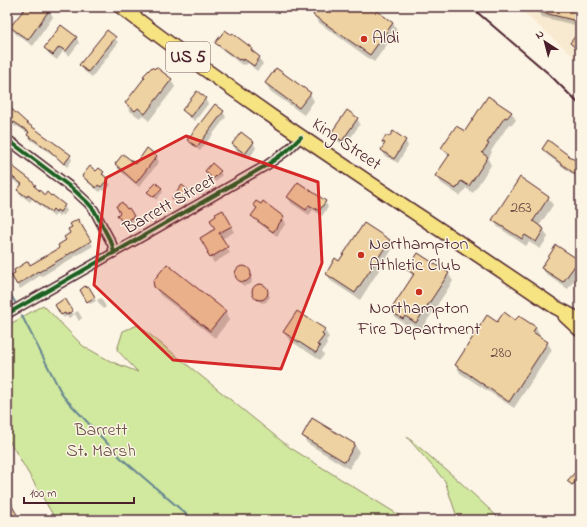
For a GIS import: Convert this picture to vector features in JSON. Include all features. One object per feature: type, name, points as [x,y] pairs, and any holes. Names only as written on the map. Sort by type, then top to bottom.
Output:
[{"type":"main road","name":"King Street","points":[[121,7],[204,69],[301,137],[555,307],[580,320]]},
{"type":"main road","name":"King Street","points":[[555,307],[580,330]]},
{"type":"street","name":"Barrett Street","points":[[7,314],[267,165],[288,150],[301,137]]},
{"type":"street","points":[[7,139],[73,189],[88,203],[94,210],[112,244],[114,253]]},
{"type":"highlighted area","points":[[186,136],[318,182],[322,263],[281,369],[173,360],[94,285],[106,178]]},
{"type":"shaded area","points":[[517,7],[580,7],[580,62]]},
{"type":"green space","name":"Barrett St. Marsh","points":[[43,305],[83,346],[112,362],[138,372],[117,350],[123,331],[138,325],[289,447],[407,520],[56,520],[7,437],[7,326]]},
{"type":"green space","points":[[407,437],[458,480],[501,520],[458,520],[445,481]]},
{"type":"building","points":[[26,7],[47,7],[50,9],[28,40],[10,27]]},
{"type":"building","name":"Aldi","points":[[318,7],[372,7],[393,23],[370,55],[313,15]]},
{"type":"building","points":[[529,7],[570,7],[579,9],[577,21],[528,9]]},
{"type":"building","points":[[61,25],[77,37],[66,51],[59,47],[53,55],[44,48]]},
{"type":"building","points":[[107,30],[116,37],[88,72],[79,65]]},
{"type":"building","points":[[225,30],[232,35],[232,33],[252,48],[251,50],[260,57],[254,66],[244,59],[243,61],[240,59],[239,60],[215,43]]},
{"type":"building","points":[[580,30],[580,51],[570,43]]},
{"type":"building","points":[[152,67],[154,69],[156,67],[172,79],[145,114],[138,108],[135,111],[125,103],[145,77],[143,76]]},
{"type":"building","points":[[276,68],[311,93],[299,108],[265,83]]},
{"type":"building","points":[[197,91],[206,98],[191,117],[182,110]]},
{"type":"building","points":[[488,96],[512,112],[507,118],[505,117],[487,143],[489,144],[482,153],[488,157],[469,186],[461,181],[456,189],[435,176],[450,154],[441,148],[456,126],[465,131]]},
{"type":"building","points":[[215,104],[224,111],[197,147],[187,140]]},
{"type":"building","points":[[7,105],[27,123],[71,155],[64,164],[49,150],[27,135],[29,132],[14,122],[13,124],[7,119]]},
{"type":"building","points":[[347,110],[358,118],[342,141],[331,133]]},
{"type":"building","points":[[393,131],[406,140],[394,159],[381,150],[385,143],[382,142],[386,135],[389,137]]},
{"type":"building","points":[[241,132],[254,142],[245,154],[232,144]]},
{"type":"building","points":[[548,140],[580,164],[580,178],[542,149]]},
{"type":"building","points":[[147,148],[157,156],[136,183],[115,164],[123,154],[136,164]]},
{"type":"building","points":[[7,162],[32,181],[36,185],[34,186],[45,195],[47,192],[65,205],[60,212],[57,210],[56,212],[53,209],[51,212],[28,195],[27,197],[17,190],[22,184],[7,173]]},
{"type":"building","points":[[212,163],[221,171],[213,179],[205,171]]},
{"type":"building","points":[[90,166],[96,171],[99,168],[104,172],[102,174],[108,179],[101,187],[98,185],[96,188],[82,176]]},
{"type":"building","points":[[520,177],[549,197],[533,221],[544,229],[536,242],[525,235],[522,239],[492,220]]},
{"type":"building","points":[[298,182],[326,201],[319,211],[309,205],[306,210],[287,197]]},
{"type":"building","points":[[156,183],[162,188],[154,197],[147,192]]},
{"type":"building","points":[[182,185],[188,190],[178,202],[172,198]]},
{"type":"building","points":[[256,201],[261,204],[263,201],[284,217],[273,232],[251,216],[257,208],[253,205]]},
{"type":"building","points":[[122,202],[127,209],[129,208],[134,216],[123,223],[117,215],[120,213],[116,206]]},
{"type":"building","points":[[223,210],[232,226],[219,233],[228,247],[210,258],[200,238],[215,229],[210,220],[216,216],[215,214]]},
{"type":"building","points":[[78,219],[91,241],[39,272],[38,271],[17,285],[11,275],[15,273],[14,270],[28,261],[30,265],[58,249],[58,245],[66,240],[64,237],[70,233],[68,229],[72,227],[70,224]]},
{"type":"building","name":"Northampton Athletic Club","points":[[364,223],[390,240],[355,293],[326,274],[335,258],[339,261]]},
{"type":"building","points":[[556,245],[579,260],[563,282],[541,268]]},
{"type":"building","name":"Northampton Fire Department","points":[[418,253],[449,273],[416,323],[405,316],[403,319],[390,311],[414,274],[407,270]]},
{"type":"building","points":[[167,264],[226,311],[210,331],[154,287],[153,281]]},
{"type":"building","points":[[243,266],[249,268],[251,274],[249,280],[243,282],[237,280],[235,274],[237,268]]},
{"type":"building","points":[[260,284],[266,286],[268,292],[266,298],[260,300],[254,298],[252,292],[254,286]]},
{"type":"building","points":[[85,286],[87,288],[89,287],[95,297],[87,302],[80,290]]},
{"type":"building","points":[[65,298],[73,311],[66,315],[65,313],[61,315],[55,305]]},
{"type":"building","points":[[297,311],[325,329],[322,334],[324,336],[317,345],[320,346],[316,353],[283,332]]},
{"type":"building","points":[[504,312],[515,320],[519,316],[536,327],[533,332],[548,342],[509,402],[455,365],[487,315],[497,322]]},
{"type":"building","points":[[312,418],[355,444],[345,462],[302,436]]},
{"type":"building","points":[[580,467],[580,477],[572,485],[567,481]]},
{"type":"building","points":[[7,497],[20,520],[7,520]]},
{"type":"waterway","points":[[7,289],[15,302]]},
{"type":"waterway","points":[[22,316],[63,396],[121,458],[193,520]]},
{"type":"railway","points":[[471,7],[549,74],[580,105]]},
{"type":"cycle path","points":[[7,314],[267,165],[288,150],[301,137]]},
{"type":"cycle path","points":[[7,139],[73,189],[88,203],[94,210],[112,244],[114,253]]},
{"type":"place","name":"Aldi","points":[[364,39]]},
{"type":"place","name":"Northampton Athletic Club","points":[[361,255]]},
{"type":"place","name":"Northampton Fire Department","points":[[419,292]]}]
